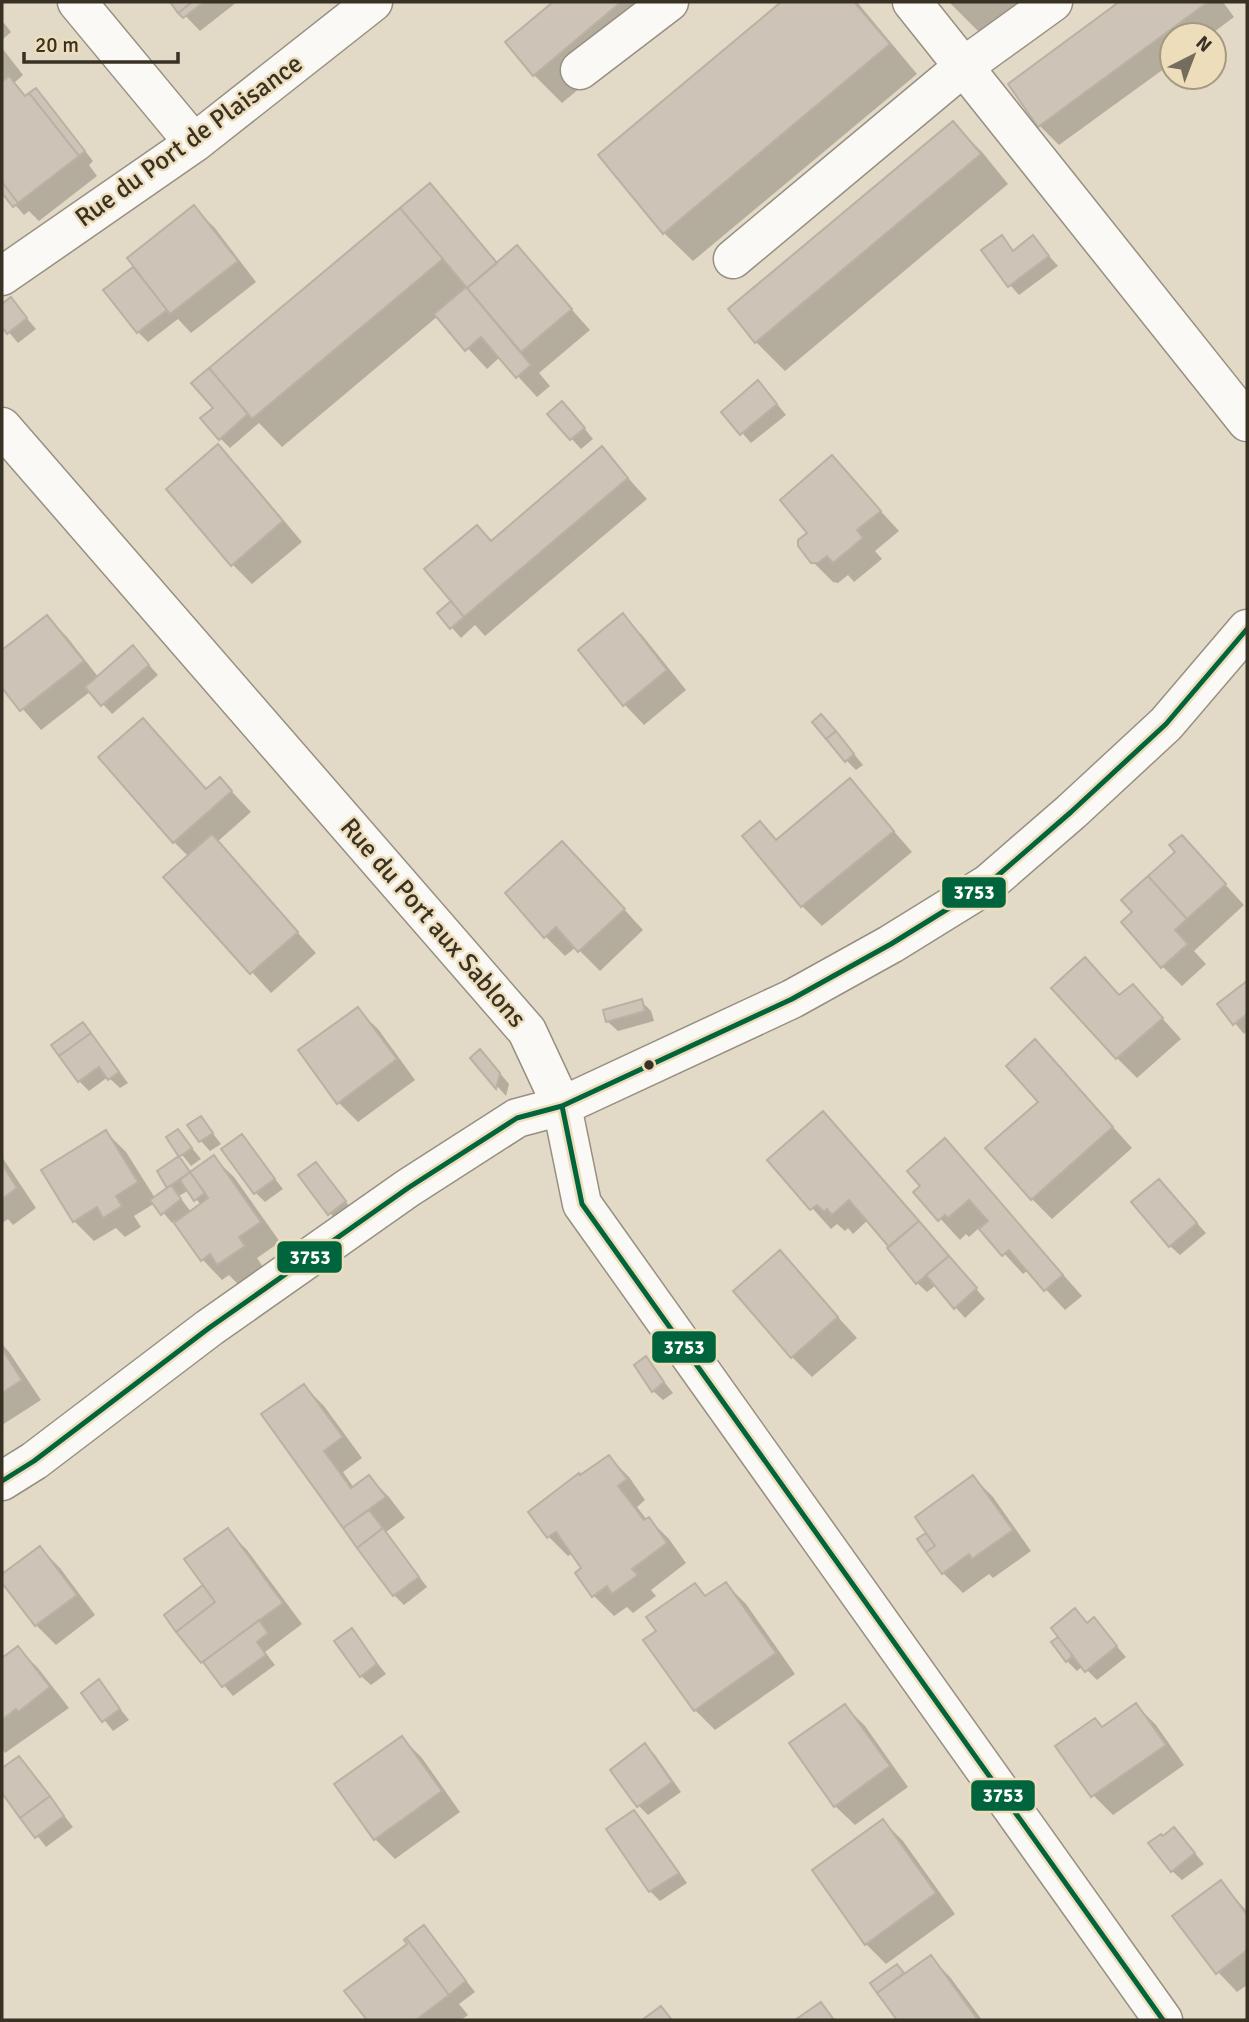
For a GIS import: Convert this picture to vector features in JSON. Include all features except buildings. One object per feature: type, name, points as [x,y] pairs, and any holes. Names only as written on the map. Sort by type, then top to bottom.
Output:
[{"type":"street","points":[[77,2],[194,144]]},
{"type":"street","name":"Rue du Port de Plaisance","points":[[2,276],[194,144],[373,2]]},
{"type":"street","points":[[580,70],[669,2]]},
{"type":"street","points":[[912,2],[1247,422]]},
{"type":"street","points":[[733,259],[963,67],[1053,2]]},
{"type":"street","name":"Rue du Port aux Sablons","points":[[2,427],[527,1031],[562,1106],[582,1204],[1163,2020]]},
{"type":"street","points":[[2,1481],[34,1461],[209,1328],[408,1188],[517,1118],[562,1106],[792,999],[891,944],[988,884],[1166,724],[1247,629]]},
{"type":"transit line","name":"3753","points":[[2,1481],[34,1461],[209,1328],[408,1188],[517,1118],[562,1106],[792,999],[891,944],[988,884],[1166,724],[1247,629]]},
{"type":"transit line","name":"3753","points":[[562,1106],[582,1204],[1163,2020]]}]
